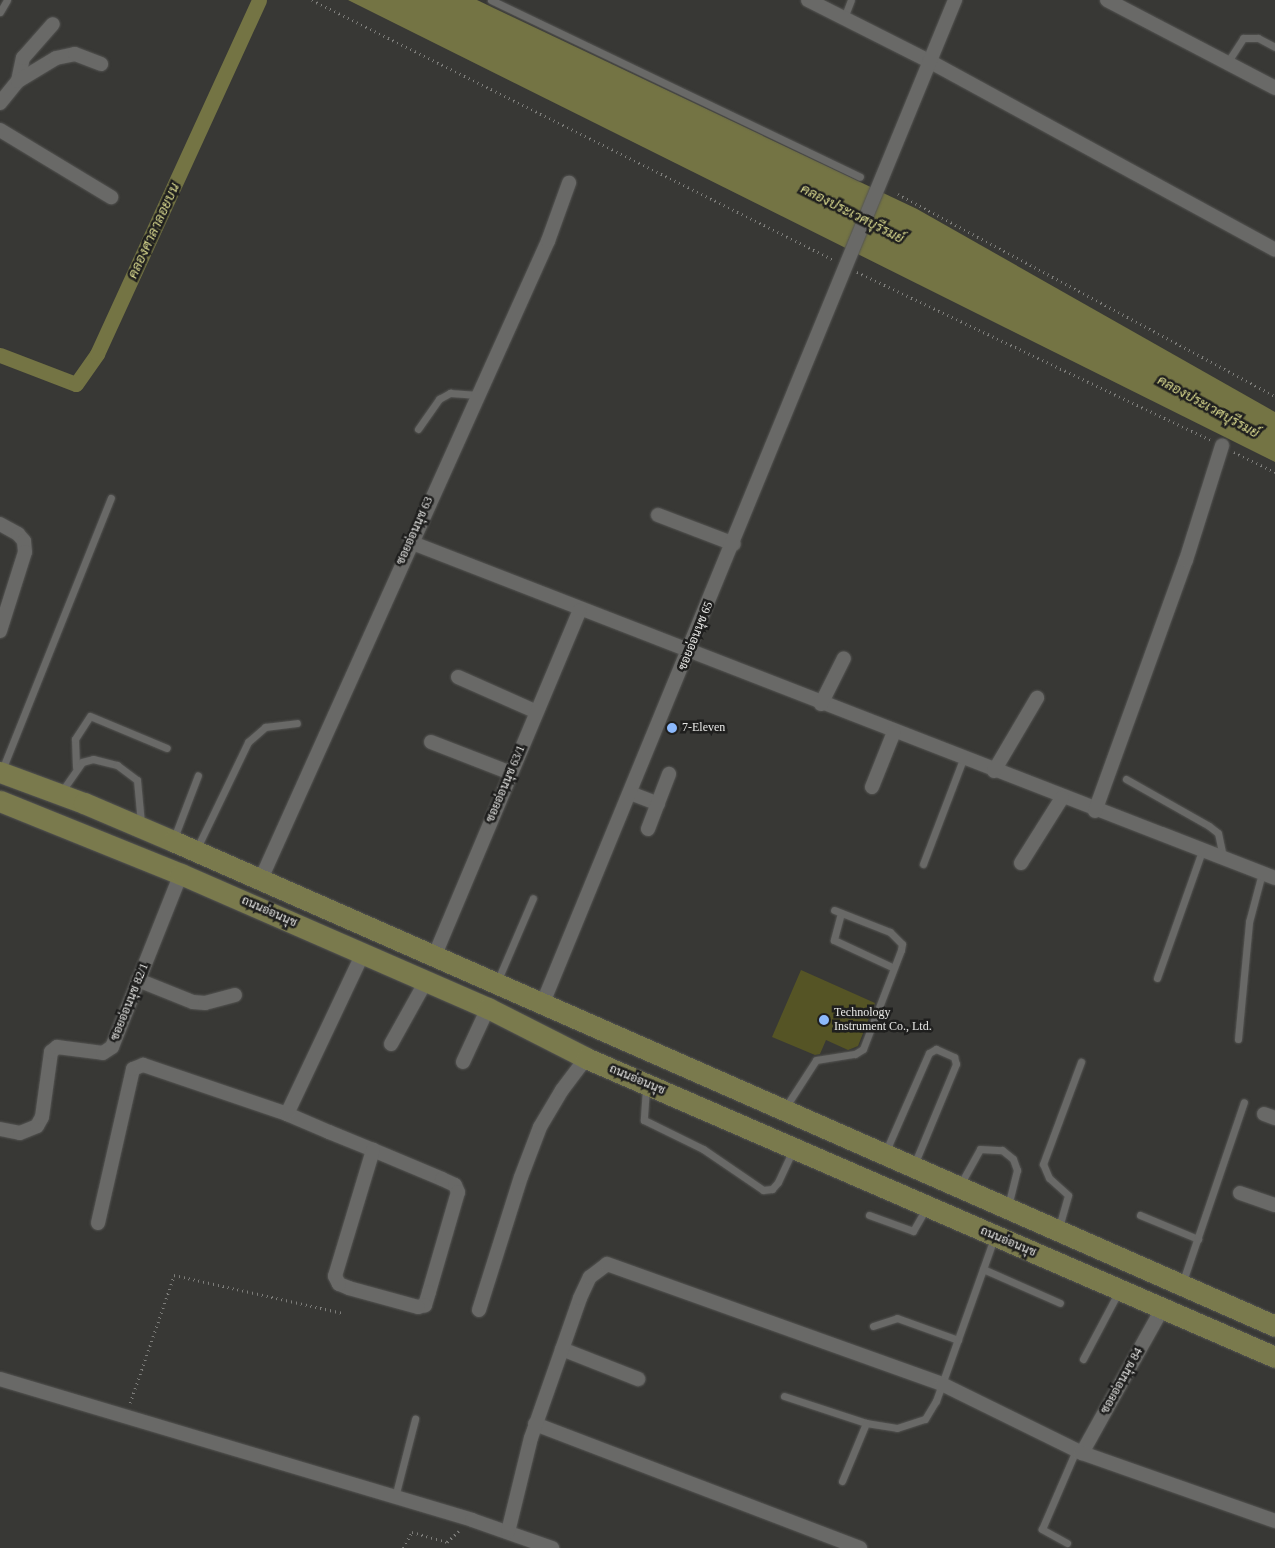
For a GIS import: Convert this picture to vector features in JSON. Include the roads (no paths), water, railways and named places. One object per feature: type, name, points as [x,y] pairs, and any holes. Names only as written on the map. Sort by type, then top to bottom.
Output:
[{"type":"main road","points":[[1,772],[60,794],[196,851],[542,1005],[885,1153],[1275,1326]]},
{"type":"main road","name":"ถนนอ่อนนุช","points":[[0,801],[181,874],[363,953],[488,1008],[586,1058],[1275,1357]]},
{"type":"main road","points":[[531,1030],[542,1005]]},
{"type":"main road","points":[[833,1164],[845,1136]]},
{"type":"street","points":[[808,0],[929,61],[1275,250]]},
{"type":"street","name":"ซอยอ่อนนุช 65","points":[[542,1005],[690,652],[844,266],[955,0]]},
{"type":"street","points":[[1107,0],[1275,88]]},
{"type":"street","points":[[18,81],[22,58],[53,24]]},
{"type":"street","points":[[0,103],[18,81],[56,58],[74,54],[101,64]]},
{"type":"street","points":[[0,130],[111,197]]},
{"type":"street","name":"ซอยอ่อนนุช 63","points":[[261,880],[410,542],[548,241],[569,183]]},
{"type":"street","points":[[1095,811],[1186,560],[1222,446]]},
{"type":"street","points":[[658,515],[734,544]]},
{"type":"street","points":[[0,524],[18,534],[24,541],[25,552],[0,630]]},
{"type":"street","points":[[410,542],[1095,811],[1268,876]]},
{"type":"street","name":"ซอยอ่อนนุช 63/1","points":[[434,957],[580,610]]},
{"type":"street","points":[[821,704],[844,658]]},
{"type":"street","points":[[458,677],[537,712]]},
{"type":"street","points":[[994,771],[1037,698]]},
{"type":"street","points":[[872,787],[894,732]]},
{"type":"street","points":[[431,742],[511,773]]},
{"type":"street","points":[[648,828],[669,774]]},
{"type":"street","points":[[630,793],[658,804]]},
{"type":"street","points":[[1021,863],[1062,798]]},
{"type":"street","name":"ซอยอ่อนนุช 82/1","points":[[0,1129],[20,1133],[36,1126],[42,1116],[51,1052],[57,1047],[103,1053],[112,1047],[181,874]]},
{"type":"street","points":[[287,1114],[363,953]]},
{"type":"street","points":[[138,980],[193,1002],[205,1003],[235,995]]},
{"type":"street","points":[[391,1044],[426,981]]},
{"type":"street","points":[[463,1062],[488,1008]]},
{"type":"street","points":[[479,1310],[521,1177],[540,1127],[562,1090],[586,1058]]},
{"type":"street","points":[[98,1223],[134,1069],[143,1066],[287,1114],[373,1150],[449,1182],[458,1192],[425,1305],[418,1307],[349,1288],[338,1284],[335,1276],[373,1150]]},
{"type":"street","points":[[1240,1193],[1275,1205]]},
{"type":"street","points":[[508,1532],[535,1424],[562,1349],[590,1277],[607,1264],[942,1384],[1079,1452],[1275,1520]]},
{"type":"street","name":"ซอยอ่อนนุช 84","points":[[1079,1452],[1162,1309]]},
{"type":"street","points":[[562,1349],[638,1379]]},
{"type":"street","points":[[0,1379],[472,1520],[552,1548]]},
{"type":"street","points":[[535,1424],[860,1548]]},
{"type":"lane","points":[[0,12],[7,0]]},
{"type":"lane","points":[[491,0],[860,177]]},
{"type":"lane","points":[[844,18],[852,0]]},
{"type":"lane","points":[[1227,63],[1243,38],[1258,38],[1275,47]]},
{"type":"lane","points":[[418,429],[439,399],[450,393],[478,395]]},
{"type":"lane","points":[[1,772],[111,498]]},
{"type":"lane","points":[[60,794],[76,767],[75,739],[90,716],[167,748]]},
{"type":"lane","points":[[196,851],[248,742],[265,726],[297,722]]},
{"type":"lane","points":[[76,767],[93,759],[106,760],[133,774],[140,795],[142,828]]},
{"type":"lane","points":[[924,864],[963,759]]},
{"type":"lane","points":[[173,841],[198,775]]},
{"type":"lane","points":[[1126,779],[1214,829],[1218,833],[1223,859]]},
{"type":"lane","points":[[1157,978],[1202,851]]},
{"type":"lane","points":[[1238,1039],[1249,922],[1268,876]]},
{"type":"lane","points":[[496,984],[533,898]]},
{"type":"lane","points":[[784,1109],[816,1060],[855,1054],[863,1048],[894,968],[902,944],[898,937],[837,912],[834,940],[894,968]]},
{"type":"lane","points":[[885,1153],[929,1053],[936,1049],[954,1057],[956,1064],[914,1166]]},
{"type":"lane","points":[[1058,1230],[1068,1195],[1050,1178],[1043,1164],[1081,1062]]},
{"type":"lane","points":[[647,1085],[644,1120],[703,1149],[763,1190],[772,1189],[778,1182],[794,1147]]},
{"type":"lane","points":[[1181,1284],[1244,1102]]},
{"type":"lane","points":[[959,1187],[980,1149],[1002,1150],[1013,1159],[1017,1170],[1007,1208]]},
{"type":"lane","points":[[869,1215],[913,1231],[927,1207]]},
{"type":"lane","points":[[1140,1215],[1198,1239]]},
{"type":"lane","points":[[784,1396],[866,1423],[897,1428],[916,1424],[931,1413],[994,1236]]},
{"type":"lane","points":[[983,1269],[1060,1303]]},
{"type":"lane","points":[[1083,1359],[1119,1290]]},
{"type":"lane","points":[[873,1326],[897,1318],[958,1340]]},
{"type":"lane","points":[[396,1497],[416,1419]]},
{"type":"lane","points":[[842,1481],[866,1423]]},
{"type":"lane","points":[[1067,1544],[1042,1529],[1079,1452]]},
{"type":"water","name":"คลองประเวศบุรีรมย์","points":[[348,0],[477,0],[917,209],[1275,412],[1275,462]]},
{"type":"waterway","name":"คลองศาลาลอยบน","points":[[0,355],[76,384],[97,354],[259,0]]},
{"type":"place","name":"7-Eleven","points":[[672,728]]},
{"type":"place","name":"Technology Instrument Co., Ltd.","points":[[824,1020]]}]
